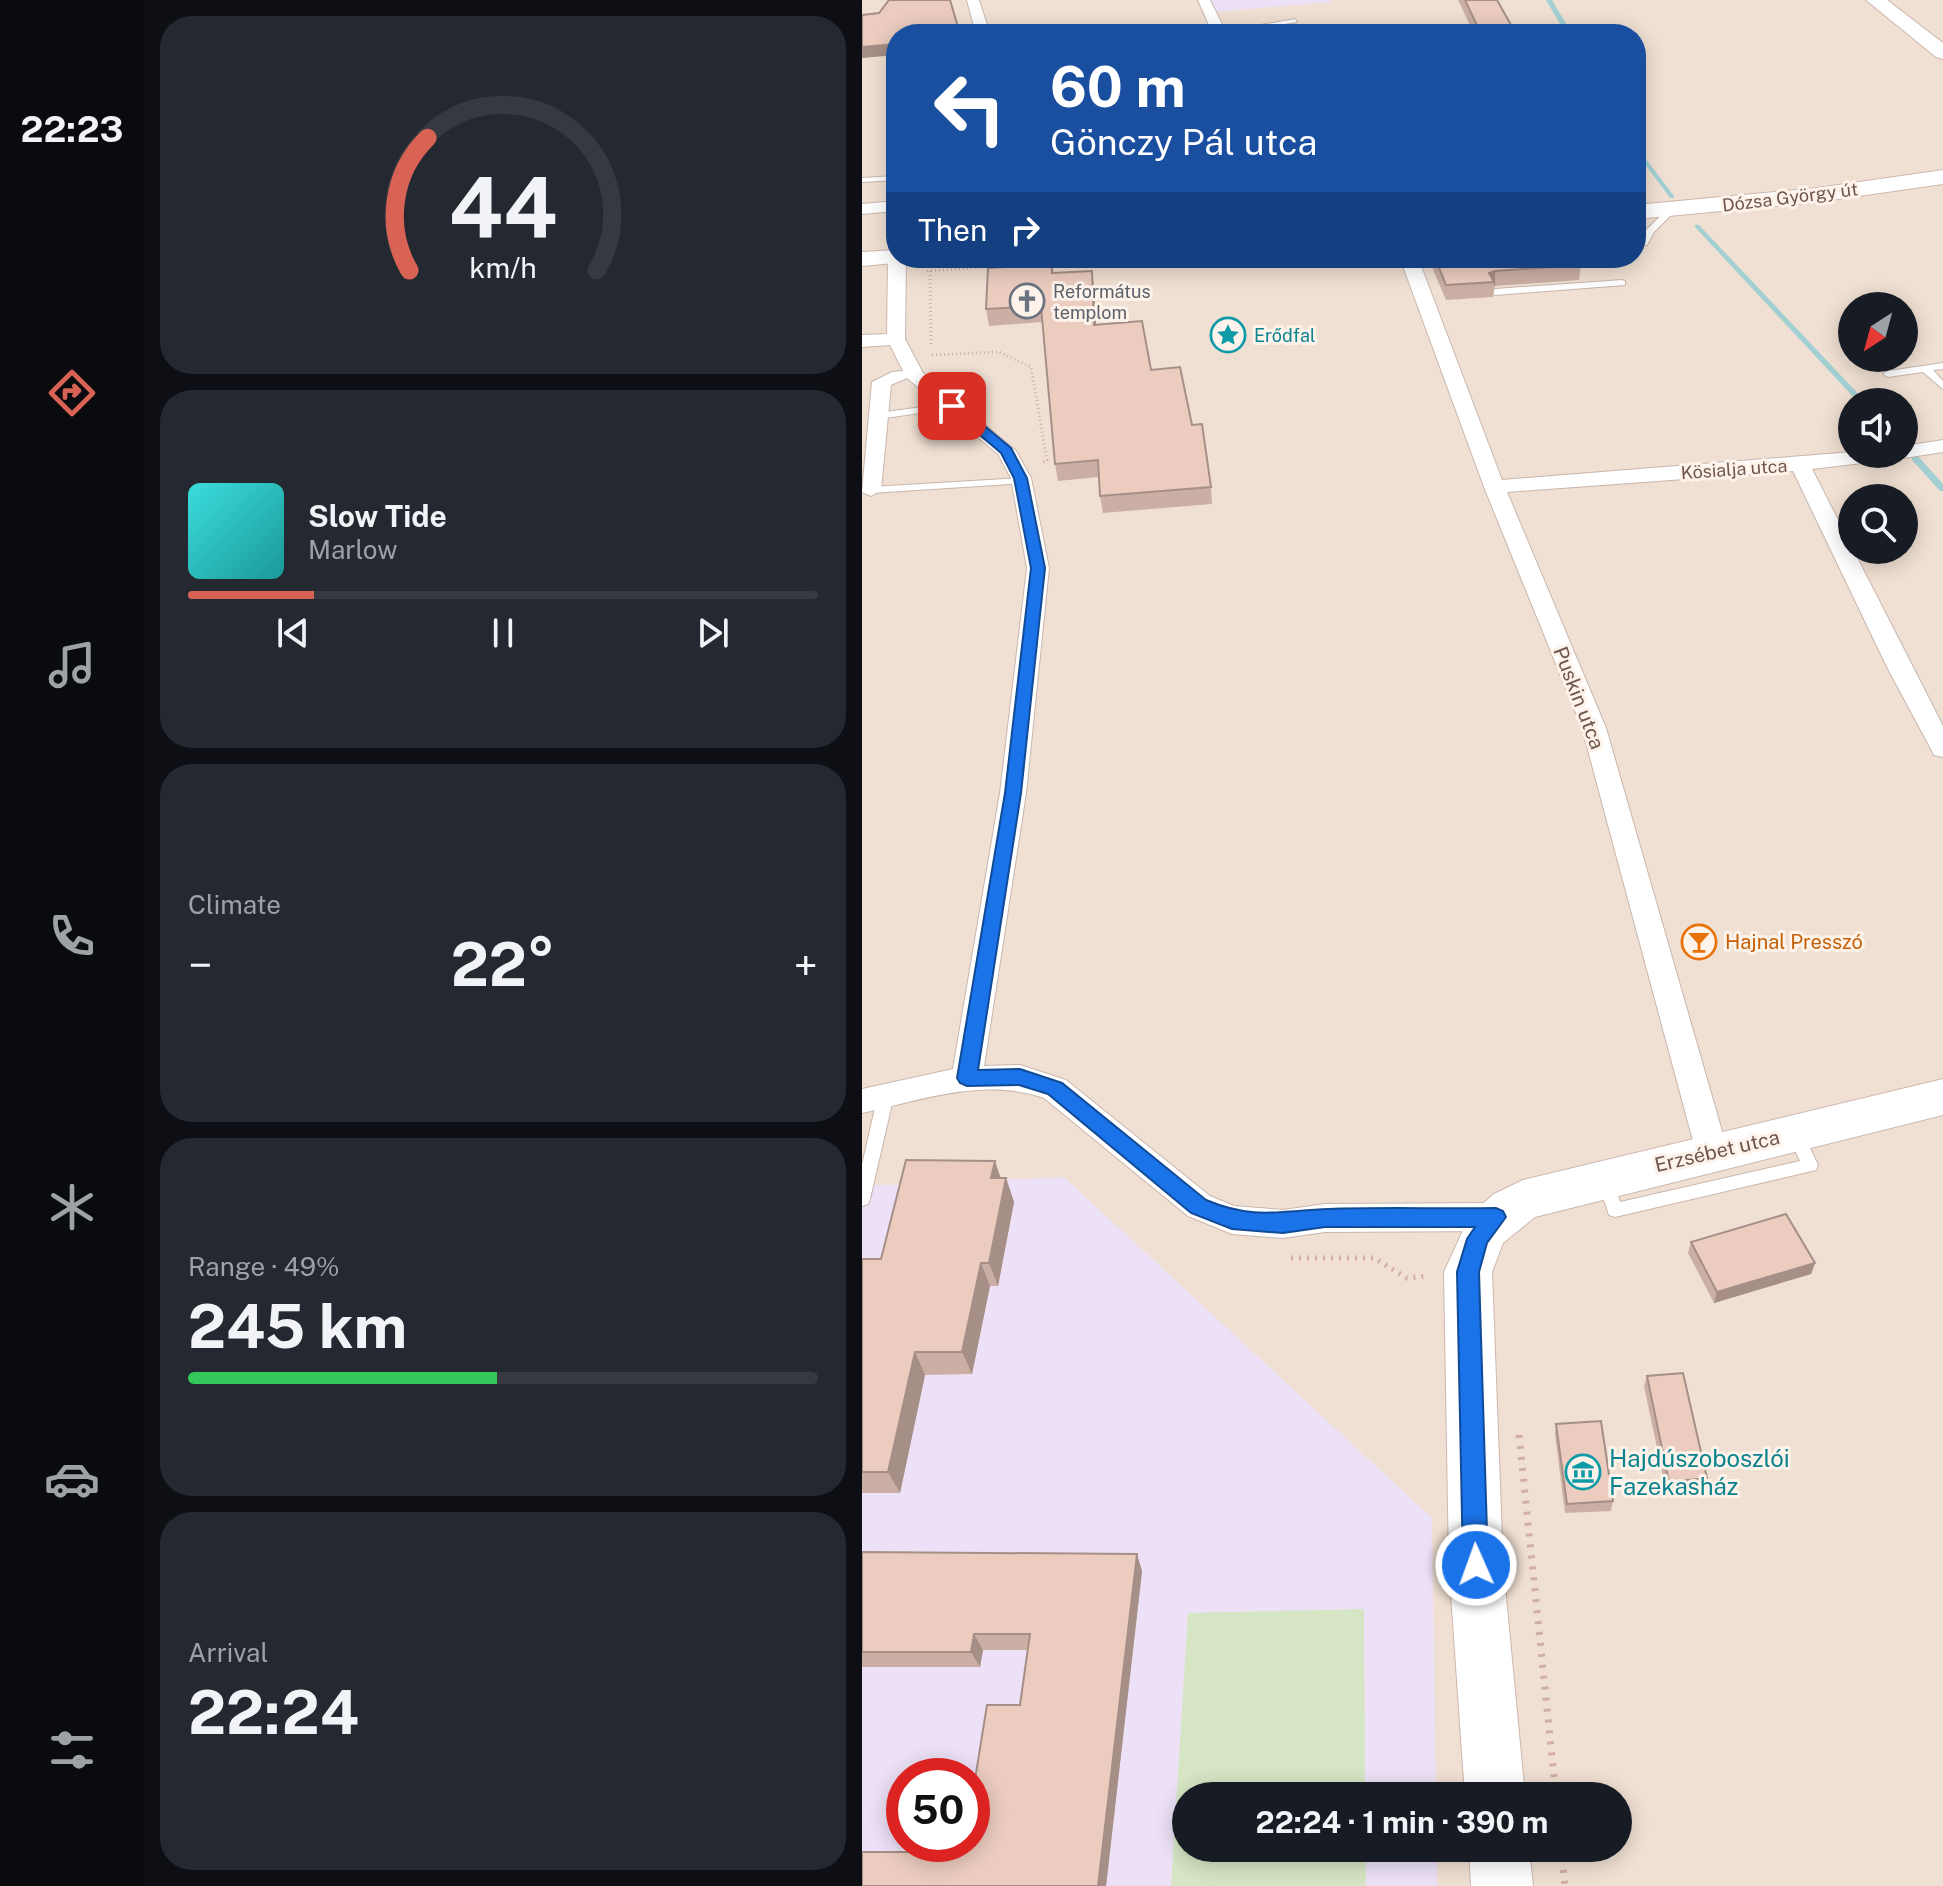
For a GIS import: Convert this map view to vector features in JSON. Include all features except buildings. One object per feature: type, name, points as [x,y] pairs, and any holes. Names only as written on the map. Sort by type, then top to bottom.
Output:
[{"type":"main road","points":[[1875,0],[1943,53]]},
{"type":"main road","name":"Dózsa György út","points":[[1646,211],[1943,177]]},
{"type":"main road","points":[[862,259],[886,265]]},
{"type":"main road","name":"Erzsébet utca","points":[[1496,1217],[1523,1200],[1605,1177],[1943,1097]]},
{"type":"main road","points":[[1494,1782],[1476,1565],[1468,1272],[1477,1239],[1496,1217]]},
{"type":"main road","points":[[1500,1862],[1502,1886]]},
{"type":"street","points":[[973,0],[980,24]]},
{"type":"street","points":[[1204,0],[1215,24]]},
{"type":"street","points":[[862,209],[886,207]]},
{"type":"street","points":[[897,268],[896,339],[915,376],[1006,451],[1021,480],[1038,568],[1013,793],[967,1078]]},
{"type":"street","name":"Puskin utca","points":[[1413,268],[1494,487],[1594,728],[1712,1152]]},
{"type":"street","points":[[862,341],[896,339]]},
{"type":"street","points":[[871,490],[882,382],[899,376]]},
{"type":"street","points":[[1918,450],[1943,446]]},
{"type":"street","points":[[1800,464],[1838,460]]},
{"type":"street","name":"Kösialja utca","points":[[1494,487],[1800,464],[1899,667],[1943,749]]},
{"type":"street","points":[[874,1098],[967,1078],[1020,1077],[1055,1089],[1199,1206],[1232,1220],[1283,1224],[1325,1218],[1496,1217]]},
{"type":"lane","points":[[1276,24],[1295,21]]},
{"type":"lane","points":[[862,180],[886,179]]},
{"type":"lane","points":[[1646,239],[1672,210]]},
{"type":"lane","points":[[1495,292],[1622,283]]},
{"type":"lane","points":[[1888,374],[1943,366]]},
{"type":"lane","points":[[1926,369],[1943,386]]},
{"type":"lane","points":[[878,416],[952,406]]},
{"type":"lane","points":[[871,490],[1021,480]]},
{"type":"lane","points":[[862,1199],[874,1098]]},
{"type":"lane","points":[[1605,1177],[1615,1210],[1810,1165],[1795,1133]]},
{"type":"path","points":[[897,268],[930,271],[972,268]]},
{"type":"path","points":[[930,271],[931,355],[999,352],[1031,367],[1047,460],[1021,480]]},
{"type":"path","points":[[1518,1418],[1555,1782]]},
{"type":"path","points":[[1562,1862],[1565,1886]]},
{"type":"shaded area","points":[[862,0],[1943,0],[1943,1886],[862,1886]]},
{"type":"shaded area","points":[[1209,0],[1330,0],[1331,2],[1213,12]]},
{"type":"shaded area","points":[[1064,1177],[1432,1518],[1436,1782],[1172,1782],[1172,1862],[1437,1862],[1437,1886],[862,1886],[862,1186]]},
{"type":"green space","points":[[1364,1609],[1365,1782],[1177,1782],[1188,1613]]},
{"type":"green space","points":[[1172,1862],[1366,1862],[1366,1886],[1171,1886]]},
{"type":"waterway","points":[[1549,0],[1563,24]]},
{"type":"waterway","points":[[1646,162],[1672,197]]},
{"type":"waterway","points":[[1697,226],[1849,388]]},
{"type":"waterway","points":[[1918,461],[1943,489]]},
{"type":"place","name":"Református templom","points":[[1027,301]]},
{"type":"place","name":"Erődfal","points":[[1228,335]]},
{"type":"place","name":"Hajnal Presszó","points":[[1699,942]]},
{"type":"place","name":"Hajdúszoboszlói Fazekasház","points":[[1583,1472]]},
{"type":"route","points":[[952,406],[1006,451],[1021,478],[1038,568],[1013,793],[967,1078],[1020,1077],[1055,1089],[1199,1206],[1232,1220],[1283,1224],[1325,1218],[1496,1217],[1477,1239],[1468,1272],[1476,1565]]}]
